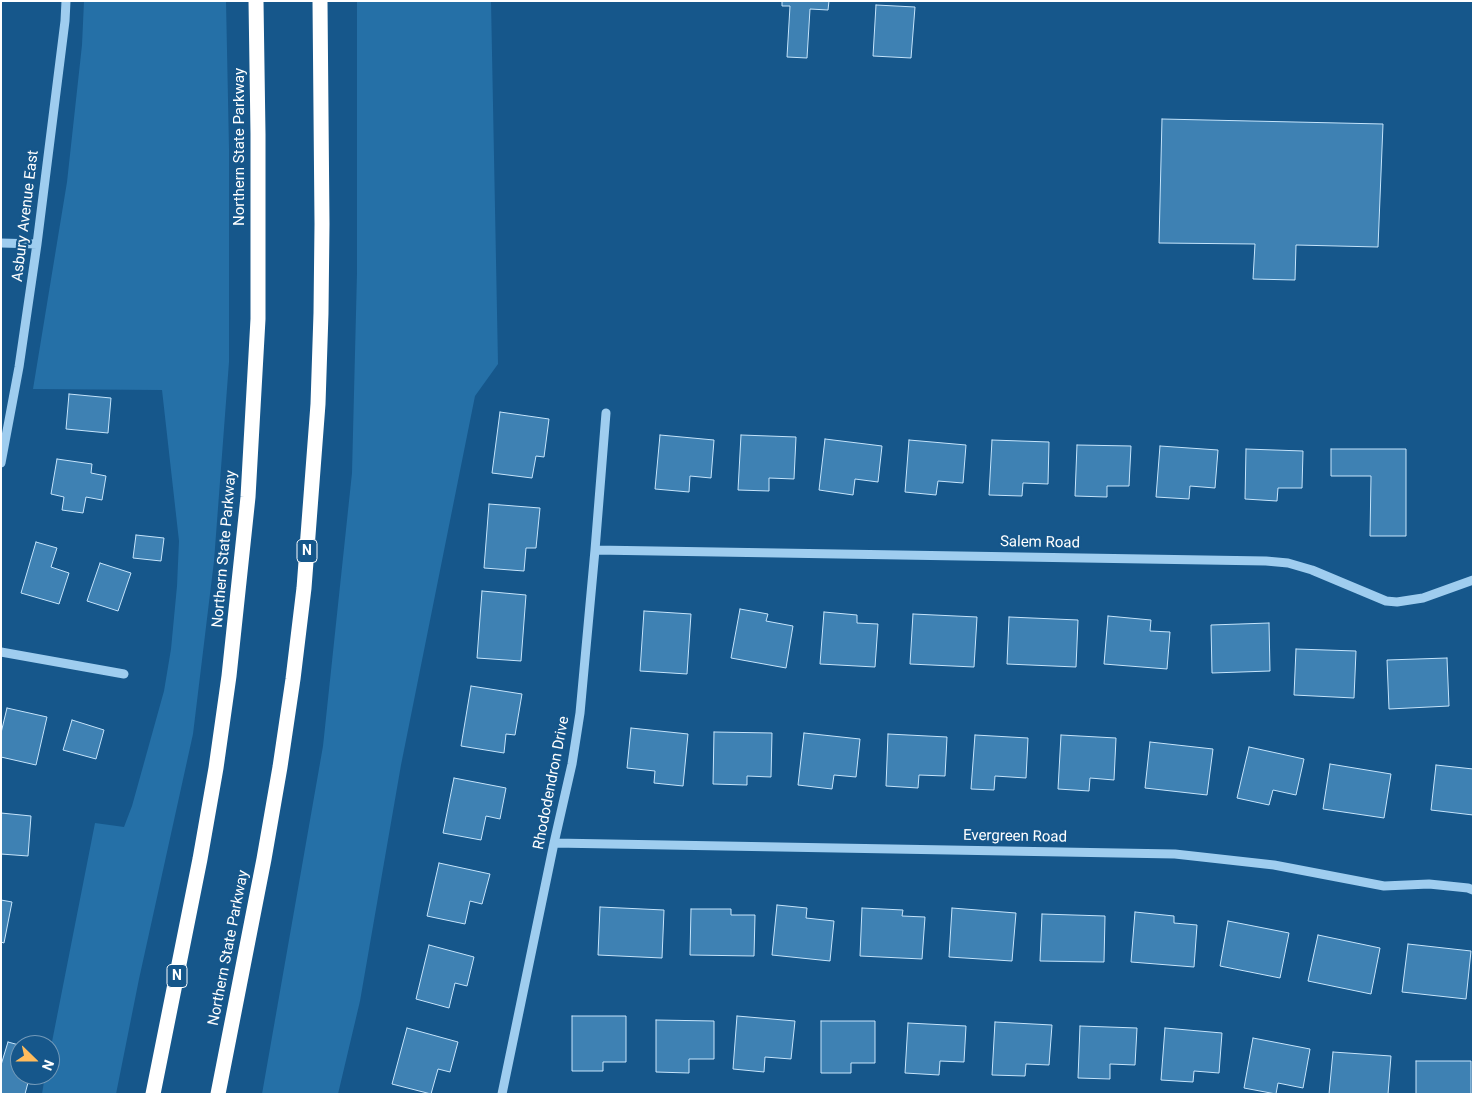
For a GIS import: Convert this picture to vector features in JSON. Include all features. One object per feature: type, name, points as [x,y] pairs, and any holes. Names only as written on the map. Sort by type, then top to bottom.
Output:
[{"type":"highway","name":"Northern State Parkway","points":[[153,1094],[216,768],[230,667],[248,497],[258,319],[256,1]]},
{"type":"highway","name":"Northern State Parkway","points":[[218,1094],[280,767],[304,588],[318,404],[321,313],[320,1]]},
{"type":"street","name":"Asbury Avenue East","points":[[1,463],[19,367],[37,244],[66,1]]},
{"type":"street","points":[[1,243],[37,244]]},
{"type":"street","name":"Rhododendron Drive","points":[[502,1094],[572,764],[595,550],[606,413]]},
{"type":"street","name":"Salem Road","points":[[595,550],[1266,561],[1312,570],[1375,597],[1397,602],[1423,598],[1473,580]]},
{"type":"street","points":[[1,652],[124,674]]},
{"type":"street","name":"Evergreen Road","points":[[554,843],[1175,854],[1274,865],[1384,886],[1429,884],[1473,890]]},
{"type":"shaded area","points":[[84,1],[226,1],[229,149],[229,362],[214,561],[193,734],[139,979],[116,1094],[42,1094],[43,1085],[60,1085],[60,1035],[53,1035],[95,823],[124,827],[132,806],[164,691],[171,649],[179,541],[162,390],[33,389],[67,182],[82,45]]},
{"type":"shaded area","points":[[357,1],[491,1],[498,364],[475,396],[401,765],[360,1001],[338,1094],[262,1094],[323,746],[352,473],[357,273]]},
{"type":"building","points":[[782,1],[829,1],[828,10],[810,9],[807,58],[787,57],[790,6],[782,6]]},
{"type":"building","points":[[876,5],[915,7],[911,58],[873,56]]},
{"type":"building","points":[[1162,119],[1383,124],[1378,247],[1296,245],[1295,280],[1253,279],[1255,244],[1159,243]]},
{"type":"building","points":[[69,394],[111,398],[108,433],[66,429]]},
{"type":"building","points":[[500,412],[549,419],[544,457],[536,456],[532,478],[492,473]]},
{"type":"building","points":[[660,435],[714,440],[711,478],[690,476],[689,492],[655,489]]},
{"type":"building","points":[[741,435],[796,437],[794,479],[769,478],[769,491],[738,490]]},
{"type":"building","points":[[825,439],[882,446],[878,482],[855,479],[853,495],[819,490]]},
{"type":"building","points":[[909,440],[966,445],[963,483],[938,481],[936,495],[905,492]]},
{"type":"building","points":[[992,440],[1049,442],[1048,484],[1023,483],[1022,496],[989,495]]},
{"type":"building","points":[[1077,445],[1131,446],[1129,486],[1107,486],[1107,497],[1075,496]]},
{"type":"building","points":[[1160,446],[1218,450],[1215,488],[1190,486],[1189,499],[1156,497]]},
{"type":"building","points":[[1246,449],[1303,451],[1302,488],[1278,488],[1277,501],[1245,499]]},
{"type":"building","points":[[1331,449],[1406,449],[1406,536],[1370,536],[1371,476],[1331,476]]},
{"type":"building","points":[[57,459],[92,464],[91,473],[106,476],[102,500],[86,497],[83,513],[62,510],[64,497],[51,494]]},
{"type":"building","points":[[489,504],[540,508],[536,548],[526,548],[524,571],[484,568]]},
{"type":"building","points":[[136,535],[164,538],[161,561],[133,558]]},
{"type":"building","points":[[36,542],[57,548],[51,567],[69,573],[59,604],[21,593]]},
{"type":"building","points":[[100,563],[131,573],[118,611],[87,601]]},
{"type":"building","points":[[482,591],[526,595],[521,661],[477,658]]},
{"type":"building","points":[[740,609],[768,614],[766,621],[793,626],[786,668],[731,658]]},
{"type":"building","points":[[644,611],[691,614],[687,674],[640,671]]},
{"type":"building","points":[[824,612],[857,615],[857,623],[878,624],[875,667],[820,664]]},
{"type":"building","points":[[913,614],[977,617],[974,667],[910,664]]},
{"type":"building","points":[[1108,616],[1151,620],[1150,631],[1170,632],[1167,669],[1104,664]]},
{"type":"building","points":[[1009,617],[1078,620],[1076,667],[1007,664]]},
{"type":"building","points":[[1269,623],[1270,671],[1212,673],[1211,625]]},
{"type":"building","points":[[1296,649],[1356,651],[1354,698],[1294,695]]},
{"type":"building","points":[[1447,658],[1449,706],[1389,709],[1387,660]]},
{"type":"building","points":[[471,686],[522,694],[515,735],[506,734],[504,753],[461,746]]},
{"type":"building","points":[[7,708],[47,717],[36,765],[1,757],[1,733]]},
{"type":"building","points":[[72,720],[104,730],[96,759],[63,750]]},
{"type":"building","points":[[631,728],[688,734],[683,786],[654,783],[655,771],[627,768]]},
{"type":"building","points":[[714,732],[772,733],[771,777],[747,776],[747,785],[713,784]]},
{"type":"building","points":[[804,733],[860,739],[856,777],[834,775],[832,789],[798,785]]},
{"type":"building","points":[[888,734],[947,737],[945,776],[919,775],[918,788],[886,786]]},
{"type":"building","points":[[975,735],[1028,738],[1026,778],[995,776],[994,790],[971,789]]},
{"type":"building","points":[[1061,735],[1116,738],[1114,780],[1090,778],[1089,791],[1058,789]]},
{"type":"building","points":[[1150,742],[1213,749],[1207,795],[1145,788]]},
{"type":"building","points":[[1249,747],[1304,759],[1296,795],[1273,790],[1269,805],[1237,798]]},
{"type":"building","points":[[1330,764],[1391,774],[1384,818],[1323,809]]},
{"type":"building","points":[[1436,765],[1473,769],[1473,815],[1431,810]]},
{"type":"building","points":[[454,778],[506,788],[500,819],[486,816],[481,840],[443,833]]},
{"type":"building","points":[[1,813],[31,816],[28,856],[1,854]]},
{"type":"building","points":[[439,863],[490,874],[482,904],[470,901],[465,924],[427,916]]},
{"type":"building","points":[[1,900],[12,902],[4,943],[1,942]]},
{"type":"building","points":[[777,905],[807,908],[806,918],[834,921],[830,961],[772,955]]},
{"type":"building","points":[[600,907],[664,910],[662,958],[598,955]]},
{"type":"building","points":[[862,908],[903,910],[902,916],[925,917],[922,959],[860,956]]},
{"type":"building","points":[[952,908],[1016,913],[1012,961],[949,957]]},
{"type":"building","points":[[691,909],[731,909],[731,915],[755,915],[754,956],[690,955]]},
{"type":"building","points":[[1135,912],[1174,916],[1174,923],[1197,925],[1194,967],[1131,962]]},
{"type":"building","points":[[1042,914],[1105,916],[1104,962],[1040,961]]},
{"type":"building","points":[[1228,921],[1289,933],[1280,978],[1220,966]]},
{"type":"building","points":[[1318,935],[1380,948],[1371,994],[1308,981]]},
{"type":"building","points":[[1408,944],[1471,951],[1466,999],[1402,992]]},
{"type":"building","points":[[429,945],[474,957],[467,986],[455,983],[449,1008],[416,999]]},
{"type":"building","points":[[572,1016],[626,1016],[626,1062],[603,1062],[603,1071],[572,1071]]},
{"type":"building","points":[[737,1016],[795,1021],[791,1059],[765,1057],[764,1072],[733,1069]]},
{"type":"building","points":[[656,1020],[714,1021],[714,1059],[689,1059],[689,1073],[656,1072]]},
{"type":"building","points":[[821,1021],[875,1021],[875,1063],[851,1063],[851,1073],[821,1073]]},
{"type":"building","points":[[995,1022],[1052,1025],[1049,1065],[1026,1064],[1025,1076],[992,1075]]},
{"type":"building","points":[[908,1023],[966,1026],[964,1062],[940,1061],[939,1075],[905,1073]]},
{"type":"building","points":[[1080,1026],[1137,1028],[1135,1065],[1110,1064],[1110,1079],[1078,1078]]},
{"type":"building","points":[[407,1028],[458,1042],[450,1072],[438,1069],[431,1094],[392,1084]]},
{"type":"building","points":[[1165,1028],[1222,1033],[1219,1073],[1194,1071],[1193,1082],[1161,1080]]},
{"type":"building","points":[[1253,1038],[1310,1049],[1303,1088],[1278,1083],[1276,1094],[1244,1088]]},
{"type":"building","points":[[8,1042],[10,1043],[10,1085],[27,1085],[25,1094],[1,1094],[1,1065]]},
{"type":"building","points":[[1333,1052],[1391,1056],[1388,1094],[1329,1094]]},
{"type":"building","points":[[1416,1061],[1471,1061],[1471,1094],[1416,1094]]}]
